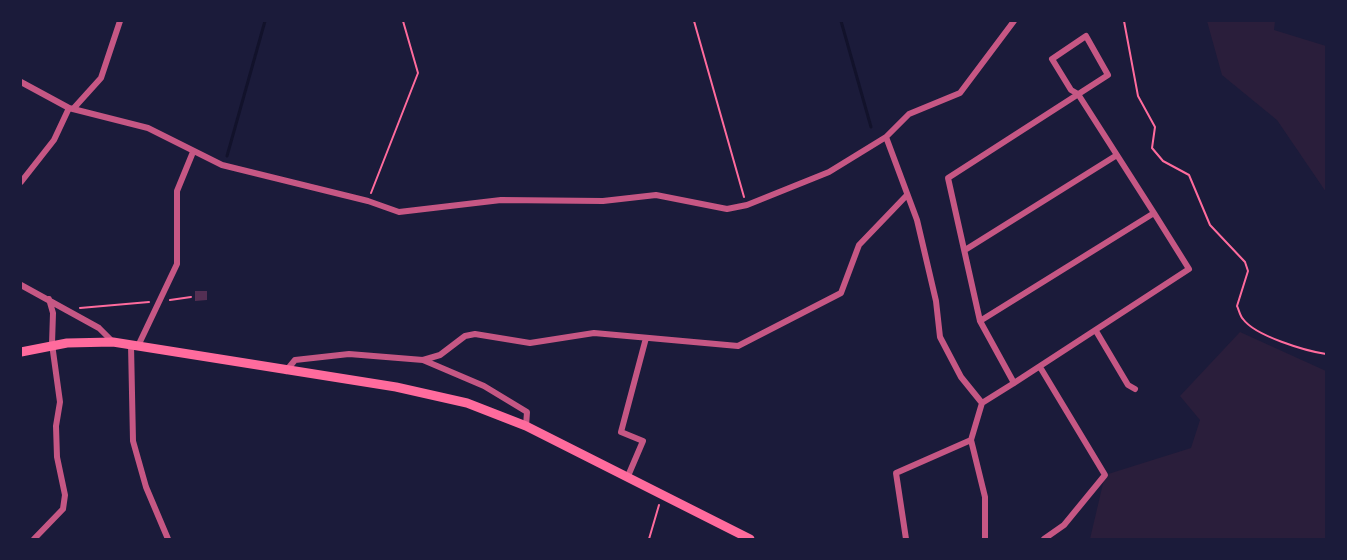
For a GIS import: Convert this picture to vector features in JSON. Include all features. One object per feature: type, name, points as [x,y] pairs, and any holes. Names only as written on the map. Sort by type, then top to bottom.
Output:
[{"type":"main road","points":[[21,352],[52,344],[113,342],[439,395],[526,426],[750,539]]},
{"type":"street","points":[[21,182],[54,140],[71,108],[101,78],[120,21]]},
{"type":"street","points":[[1005,21],[1010,27]]},
{"type":"street","points":[[21,82],[71,108],[148,128],[222,165],[368,201],[399,212],[501,200],[603,201],[656,195],[727,209],[747,205],[829,171],[886,136],[909,114],[960,93],[1014,21]]},
{"type":"street","points":[[985,539],[985,497],[971,440],[982,403],[1040,367],[1096,331],[1189,269],[1078,94],[1071,90],[1052,59],[1086,36],[1108,75],[1078,94],[948,178],[980,321],[1014,383]]},
{"type":"street","points":[[886,136],[917,220],[934,289],[940,337],[961,377],[982,403]]},
{"type":"street","points":[[168,539],[146,487],[133,441],[134,345],[161,301],[177,264],[177,191],[193,152]]},
{"type":"street","points":[[965,250],[1117,155]]},
{"type":"street","points":[[423,360],[440,355],[465,336],[476,334],[530,343],[581,333],[738,345],[841,293],[860,245],[907,195]]},
{"type":"street","points":[[980,321],[1154,213]]},
{"type":"street","points":[[21,285],[99,328],[113,342]]},
{"type":"street","points":[[34,539],[63,509],[65,495],[57,458],[56,426],[60,402],[49,299]]},
{"type":"street","points":[[1096,331],[1128,385],[1135,389]]},
{"type":"street","points":[[628,476],[643,441],[621,432],[646,338]]},
{"type":"street","points":[[286,371],[295,360],[349,354],[423,360],[484,386],[527,411],[526,426]]},
{"type":"street","points":[[1040,367],[1105,475],[1064,525],[1044,539]]},
{"type":"street","points":[[906,539],[897,473],[971,440]]},
{"type":"path","points":[[368,201],[418,73],[403,21]]},
{"type":"path","points":[[694,21],[747,205]]},
{"type":"path","points":[[1124,21],[1138,96],[1155,127],[1152,148],[1162,161],[1189,175],[1210,225],[1245,262],[1248,272],[1237,306],[1244,321],[1258,331],[1306,351],[1326,354]]},
{"type":"path","points":[[66,309],[191,297]]},
{"type":"path","points":[[649,539],[662,493]]},
{"type":"shaded area","points":[[1207,21],[1275,21],[1274,30],[1326,46],[1326,192],[1277,120],[1222,75]]},
{"type":"shaded area","points":[[1240,332],[1326,371],[1326,539],[1090,539],[1105,475],[1191,448],[1200,420],[1180,396]]},
{"type":"building","points":[[195,291],[207,291],[207,300],[195,301]]},
{"type":"waterway","points":[[227,156],[265,21]]},
{"type":"waterway","points":[[841,21],[871,127]]}]
